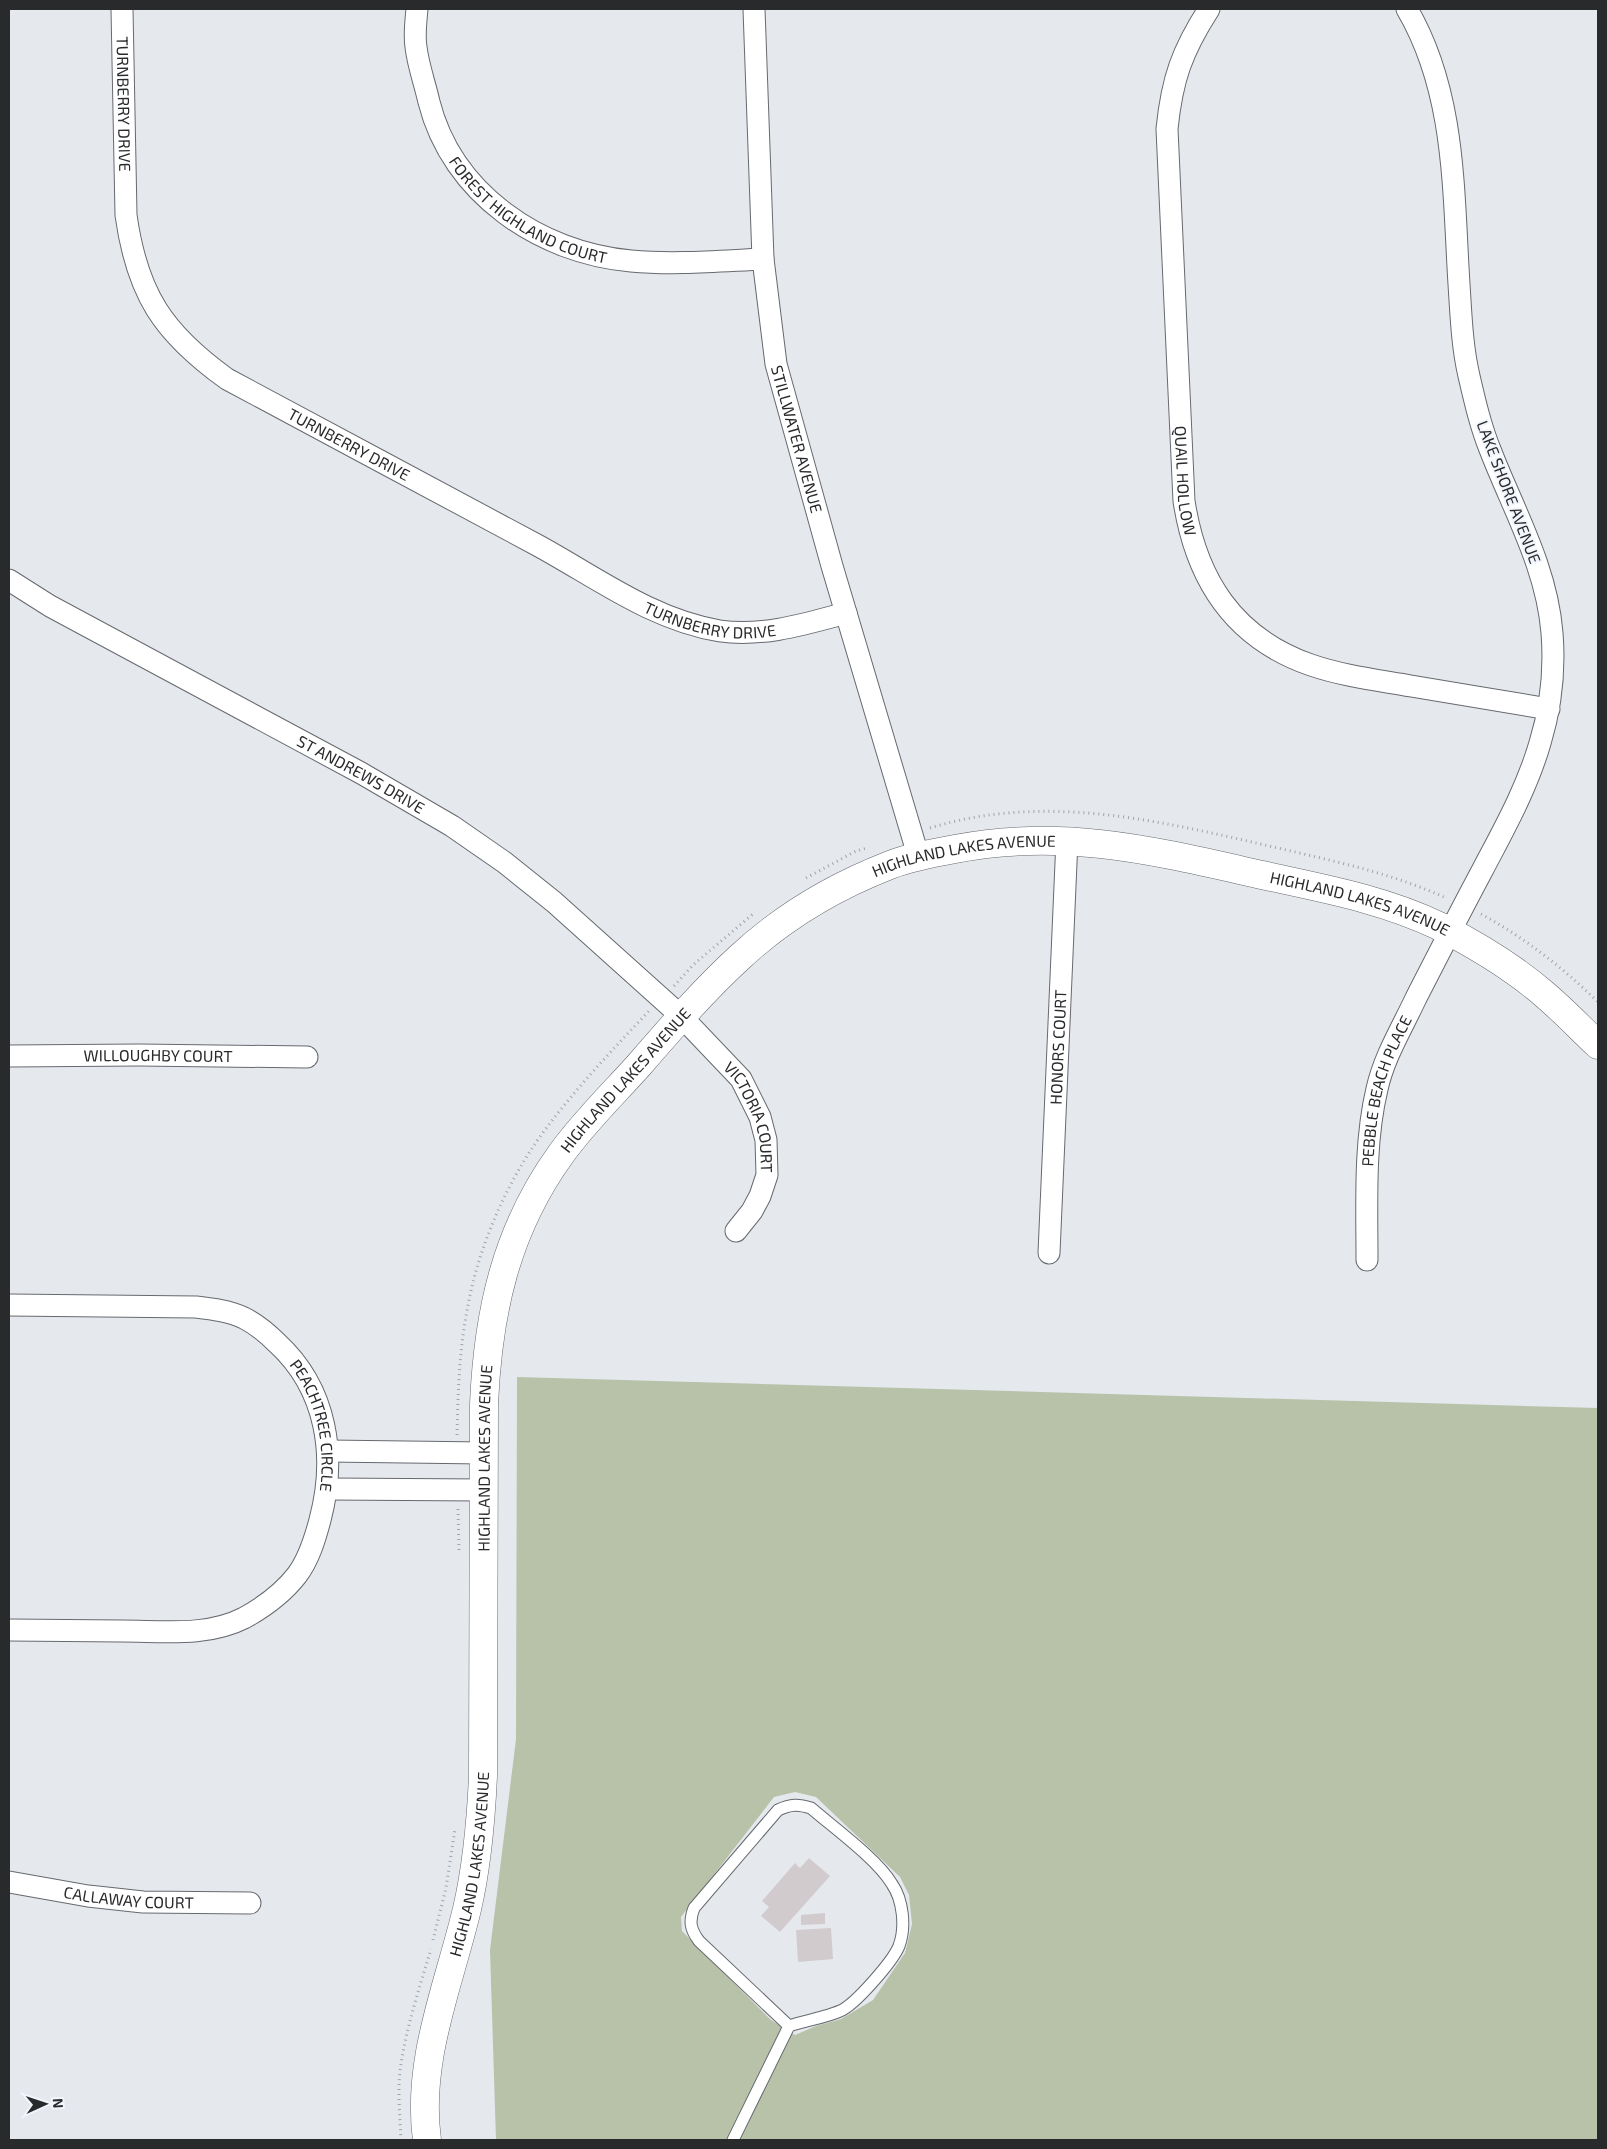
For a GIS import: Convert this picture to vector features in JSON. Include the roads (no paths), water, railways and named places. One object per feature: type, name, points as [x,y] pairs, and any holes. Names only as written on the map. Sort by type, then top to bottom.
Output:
[{"type":"street","name":"TURNBERRY DRIVE","points":[[122,9],[126,215],[130,248],[141,280],[156,309],[176,335],[199,359],[244,388],[555,555],[635,602],[673,618],[720,631],[770,631],[846,612]]},
{"type":"street","name":"FOREST HIGHLAND COURT","points":[[417,9],[415,45],[434,119],[455,162],[475,188],[498,209],[525,227],[558,243],[593,255],[630,261],[691,263],[764,259]]},
{"type":"street","name":"STILLWATER AVENUE","points":[[754,9],[764,259],[776,364],[846,612],[915,845]]},
{"type":"street","name":"QUAIL HOLLOW","points":[[1209,9],[1190,40],[1174,79],[1167,129],[1184,501],[1196,554],[1209,583],[1238,620],[1261,640],[1288,656],[1310,665],[1349,676],[1549,709]]},
{"type":"street","name":"LAKE SHORE AVENUE","points":[[1407,9],[1436,77],[1451,144],[1461,321],[1468,372],[1490,450],[1533,551],[1545,591],[1552,641],[1553,670],[1549,709],[1540,746],[1514,810],[1449,932]]},
{"type":"street","name":"ST ANDREWS DRIVE","points":[[9,580],[50,606],[361,773],[452,826],[504,862],[554,902],[681,1016]]},
{"type":"street","name":"HIGHLAND LAKES AVENUE","points":[[427,2140],[425,2087],[430,2044],[467,1907],[481,1809],[483,1776],[471,1490],[484,1453],[486,1355],[494,1306],[516,1234],[525,1212],[561,1154],[592,1116],[681,1016],[740,956],[786,920],[844,885],[891,865],[915,845],[1067,840],[1101,843],[1164,853],[1337,891],[1388,906],[1449,932],[1482,949],[1544,993],[1598,1045]]},
{"type":"street","name":"HONORS COURT","points":[[1049,1253],[1067,840]]},
{"type":"street","name":"PEBBLE BEACH PLACE","points":[[1367,1260],[1367,1193],[1372,1119],[1377,1088],[1386,1059],[1449,932]]},
{"type":"street","name":"VICTORIA COURT","points":[[681,1016],[741,1079],[762,1125],[766,1140],[767,1176],[756,1204],[736,1231]]},
{"type":"street","name":"WILLOUGHBY COURT","points":[[9,1056],[307,1057]]},
{"type":"street","name":"PEACHTREE CIRCLE","points":[[9,1305],[196,1306],[220,1310],[244,1318],[265,1332],[287,1352],[305,1375],[318,1402],[326,1430],[328,1451],[327,1489],[315,1541],[304,1564],[289,1584],[268,1603],[244,1618],[204,1631],[9,1630]]},
{"type":"street","points":[[328,1451],[484,1453]]},
{"type":"street","points":[[327,1489],[471,1490]]},
{"type":"street","name":"CALLAWAY COURT","points":[[9,1882],[125,1901],[171,1904],[250,1903]]},
{"type":"lane","points":[[733,2140],[789,2026],[841,2011],[855,2002],[898,1946],[902,1922],[900,1898],[892,1882],[875,1864],[811,1808],[799,1804],[778,1810],[694,1908],[690,1919],[692,1932],[699,1941],[789,2026]]}]
